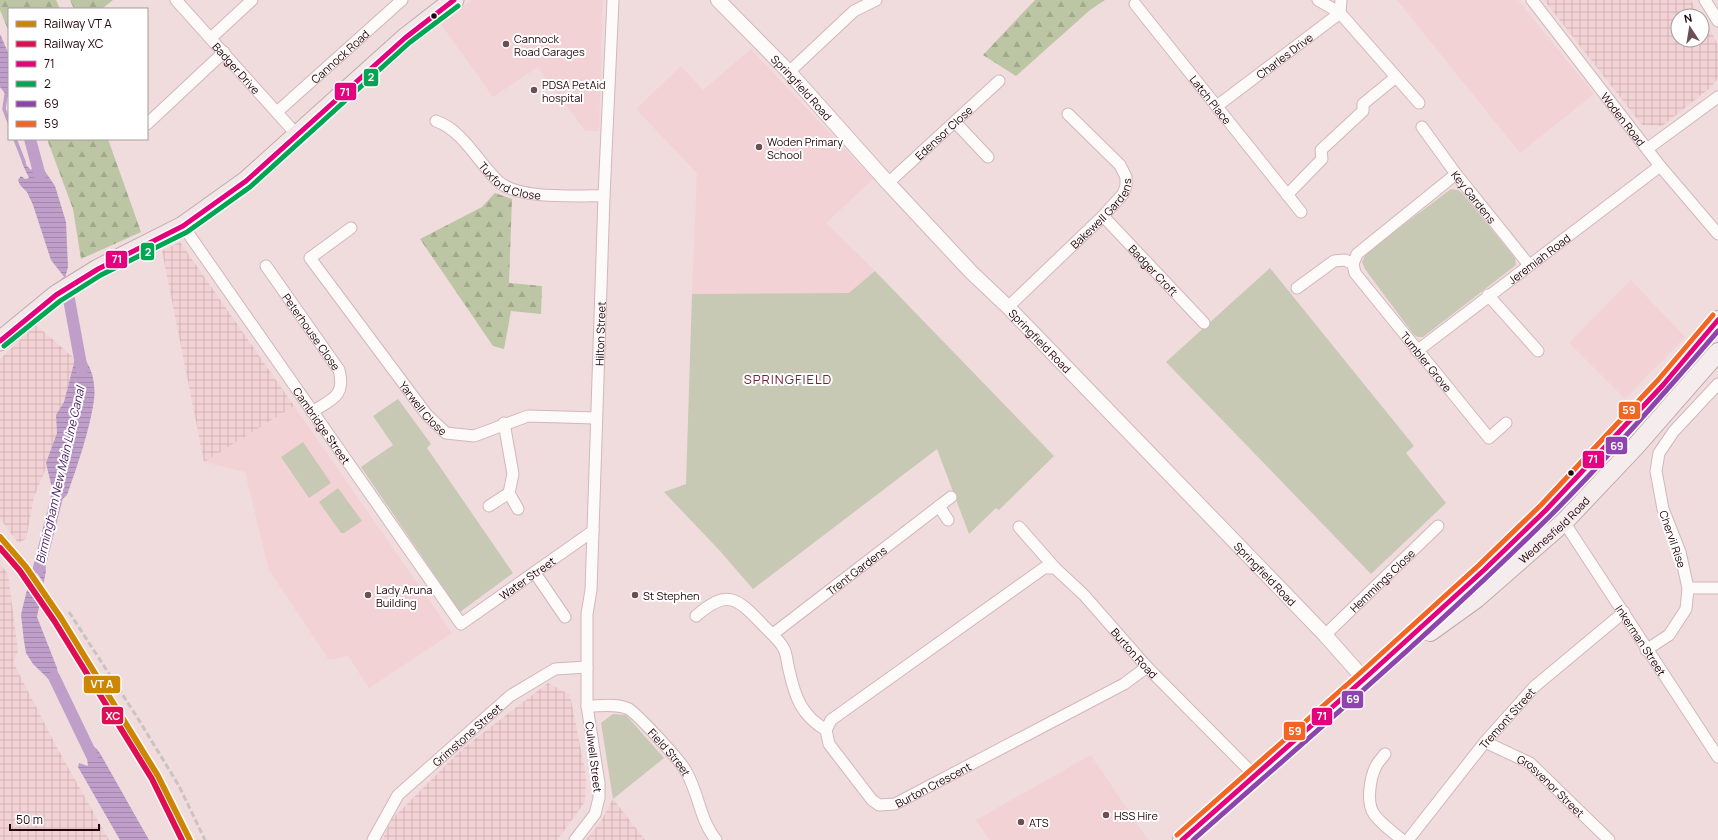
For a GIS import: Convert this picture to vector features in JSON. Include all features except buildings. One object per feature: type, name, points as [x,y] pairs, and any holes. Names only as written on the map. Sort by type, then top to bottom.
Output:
[{"type":"highway","points":[[0,341],[56,295],[98,269],[183,226],[246,181],[405,38],[454,0]]},
{"type":"main road","name":"Wednesfield Road","points":[[1182,840],[1364,679],[1484,570],[1546,510],[1663,385],[1718,320]]},
{"type":"main road","name":"Wednesfield Road","points":[[1364,679],[1476,599],[1564,522],[1635,447],[1718,352]]},
{"type":"main road","points":[[1546,510],[1564,522]]},
{"type":"street","name":"Badger Drive","points":[[176,0],[297,135]]},
{"type":"street","points":[[211,38],[252,0]]},
{"type":"street","name":"Cannock Road","points":[[277,112],[402,0]]},
{"type":"street","name":"Hilton Street","points":[[587,667],[587,614],[591,590],[604,196],[613,0]]},
{"type":"street","name":"Springfield Road","points":[[718,0],[789,72],[888,183],[971,272],[1008,307],[1326,635],[1364,679]]},
{"type":"street","points":[[789,72],[854,11],[876,0]]},
{"type":"street","points":[[1318,0],[1340,13],[1419,103]]},
{"type":"street","points":[[1340,13],[1341,0]]},
{"type":"street","name":"Woden Road","points":[[1532,0],[1660,166],[1718,234]]},
{"type":"street","points":[[1705,0],[1718,21]]},
{"type":"street","name":"Latch Place","points":[[1135,4],[1301,212]]},
{"type":"street","name":"Charles Drive","points":[[1217,106],[1340,13]]},
{"type":"street","points":[[148,123],[224,52]]},
{"type":"street","points":[[1287,195],[1322,159],[1321,150],[1363,111],[1364,104],[1396,77]]},
{"type":"street","name":"Edensor Close","points":[[888,183],[999,81]]},
{"type":"street","points":[[1647,149],[1718,97]]},
{"type":"street","name":"Bakewell Gardens","points":[[1008,307],[1103,216],[1123,194],[1126,186],[1126,178],[1120,165],[1068,114]]},
{"type":"street","name":"Tuxford Close","points":[[436,121],[449,126],[500,183],[524,194],[604,196]]},
{"type":"street","points":[[955,122],[988,157]]},
{"type":"street","name":"Key Gardens","points":[[1422,127],[1456,174],[1529,265]]},
{"type":"street","name":"Jeremiah Road","points":[[1417,351],[1488,295],[1660,166]]},
{"type":"street","points":[[1297,288],[1334,260],[1345,260],[1353,264],[1357,254],[1456,174]]},
{"type":"street","name":"Badger Croft","points":[[1103,216],[1204,323]]},
{"type":"street","name":"Cambridge Street","points":[[183,226],[461,624]]},
{"type":"street","name":"Yarwell Close","points":[[351,228],[310,258],[427,415],[446,433],[474,436],[528,416],[596,418]]},
{"type":"street","name":"Tumbler Grove","points":[[1353,264],[1355,273],[1489,438],[1506,422]]},
{"type":"street","name":"Peterhouse Close","points":[[266,266],[339,370],[342,382],[340,391],[334,398],[312,412]]},
{"type":"street","points":[[1488,295],[1538,352]]},
{"type":"street","name":"Chervil Rise","points":[[1646,650],[1669,635],[1686,609],[1688,588],[1680,552],[1663,509],[1656,471],[1659,453],[1674,430],[1718,384]]},
{"type":"street","points":[[504,424],[513,474],[509,493],[518,509]]},
{"type":"street","points":[[489,506],[509,493]]},
{"type":"street","name":"Trent Gardens","points":[[773,634],[951,497]]},
{"type":"street","points":[[939,506],[948,520]]},
{"type":"street","name":"Inkerman Street","points":[[1564,522],[1624,612],[1646,650],[1718,757]]},
{"type":"street","name":"Hemmings Close","points":[[1326,635],[1438,526]]},
{"type":"street","name":"Burton Road","points":[[1019,527],[1055,568],[1084,595],[1147,667],[1254,775]]},
{"type":"street","name":"Water Street","points":[[461,624],[536,573],[593,531]]},
{"type":"street","points":[[696,616],[718,600],[735,599],[748,609],[773,634],[784,649],[798,702],[813,722],[826,730],[831,720],[844,710],[1044,568],[1055,568]]},
{"type":"street","points":[[536,573],[565,617]]},
{"type":"street","points":[[1688,588],[1718,588]]},
{"type":"street","name":"Tremont Street","points":[[1408,840],[1485,742],[1534,687],[1624,612]]},
{"type":"street","name":"Culwell Street","points":[[575,840],[594,814],[599,798],[599,783],[587,706],[587,667]]},
{"type":"street","name":"Grimstone Street","points":[[374,840],[398,795],[510,696],[555,669],[587,667]]},
{"type":"street","name":"Burton Crescent","points":[[826,730],[829,744],[872,800],[879,805],[895,804],[1124,684],[1147,667]]},
{"type":"street","name":"Field Street","points":[[587,706],[614,705],[629,709],[646,724],[687,772],[702,815],[709,830],[716,840]]},
{"type":"street","name":"Grosvenor Street","points":[[1485,742],[1530,763],[1609,840]]},
{"type":"street","points":[[1385,754],[1376,766],[1372,780],[1370,796],[1371,806],[1374,814],[1402,840]]},
{"type":"shaded area","points":[[472,0],[603,0],[599,131],[585,131],[556,95],[538,67],[493,97],[440,23]]},
{"type":"shaded area","points":[[1397,0],[1518,0],[1594,94],[1520,153]]},
{"type":"shaded area","points":[[1544,0],[1691,0],[1694,8],[1670,8],[1670,48],[1710,48],[1710,30],[1718,46],[1718,78],[1711,87],[1662,126],[1642,125]]},
{"type":"shaded area","name":"Woden Primary School","points":[[751,49],[873,179],[826,223],[875,271],[850,293],[692,294],[697,173],[636,109],[681,66],[703,90]]},
{"type":"shaded area","points":[[180,242],[294,406],[204,462],[162,251]]},
{"type":"shaded area","points":[[1631,280],[1685,337],[1625,399],[1569,343]]},
{"type":"shaded area","points":[[36,325],[75,359],[64,402],[56,415],[57,433],[46,468],[34,497],[26,539],[18,543],[0,518],[0,359]]},
{"type":"shaded area","points":[[294,406],[452,633],[369,688],[348,656],[329,660],[269,570],[245,472],[204,462]]},
{"type":"shaded area","points":[[0,564],[8,574],[18,651],[13,662],[56,746],[109,840],[0,840]]},
{"type":"shaded area","points":[[548,683],[570,695],[586,776],[585,802],[557,840],[382,840],[392,819],[462,749]]},
{"type":"shaded area","points":[[1091,755],[1148,840],[990,840],[976,820]]},
{"type":"shaded area","points":[[613,799],[645,840],[586,840],[600,823]]},
{"type":"green space","points":[[0,0],[56,0],[60,8],[8,8],[8,30],[0,10]]},
{"type":"green space","points":[[70,0],[113,0],[103,8],[74,8]]},
{"type":"green space","points":[[1035,0],[1105,0],[1090,10],[1016,76],[983,55]]},
{"type":"green space","points":[[47,140],[108,140],[141,232],[81,259],[73,209]]},
{"type":"green space","points":[[1451,189],[1458,190],[1462,193],[1515,258],[1516,265],[1423,337],[1418,337],[1414,335],[1365,269],[1362,262],[1366,253]]},
{"type":"green space","points":[[495,193],[512,199],[509,283],[542,286],[541,314],[511,311],[504,349],[493,346],[420,239],[482,207]]},
{"type":"green space","points":[[1270,268],[1414,446],[1406,453],[1446,503],[1371,574],[1166,362]]},
{"type":"green space","points":[[875,271],[1054,456],[999,510],[996,508],[969,534],[937,449],[753,589],[720,551],[664,492],[686,484],[692,294],[849,293]]},
{"type":"green space","points":[[398,399],[431,444],[427,448],[513,573],[460,612],[361,467],[393,445],[373,416]]},
{"type":"green space","points":[[303,442],[331,483],[309,498],[281,457]]},
{"type":"green space","points":[[338,488],[362,521],[344,533],[341,533],[319,502]]},
{"type":"green space","points":[[613,714],[626,715],[664,758],[613,799],[601,723]]},
{"type":"water","points":[[0,34],[8,53],[8,98],[0,87]]},
{"type":"water","points":[[23,157],[27,166],[31,170],[36,162],[42,167],[55,186],[66,222],[68,267],[65,278],[51,260],[33,205],[27,192],[20,185],[18,180],[21,176],[25,179],[29,178],[22,163]]},
{"type":"water","points":[[80,355],[88,364],[94,381],[94,400],[79,460],[67,495],[56,505],[46,463],[57,433],[56,415],[64,402],[75,359]]},
{"type":"water","points":[[43,554],[46,571],[37,617],[57,668],[61,691],[33,664],[26,653],[24,641],[21,615],[32,570]]},
{"type":"water","points":[[85,741],[97,749],[101,755],[149,840],[120,840],[78,767],[79,763],[88,766]]},
{"type":"pier","points":[[32,566],[46,586],[40,607],[26,586]]},
{"type":"waterway","points":[[8,94],[6,95],[4,109],[8,119]]},
{"type":"waterway","points":[[15,140],[24,162]]},
{"type":"waterway","name":"Birmingham New Main Line Canal","points":[[30,140],[40,176]]},
{"type":"waterway","name":"Birmingham New Main Line Canal","points":[[66,283],[82,370]]},
{"type":"waterway","name":"Birmingham New Main Line Canal","points":[[39,568],[59,489]]},
{"type":"waterway","name":"Birmingham New Main Line Canal","points":[[54,677],[92,756]]},
{"type":"railway","points":[[69,612],[137,717],[179,786],[205,840]]},
{"type":"transit line","name":"71","points":[[0,341],[56,295],[98,269],[183,226],[246,181],[405,38],[454,0]]},
{"type":"transit line","name":"2","points":[[4,346],[60,301],[101,275],[187,232],[250,187],[409,43],[458,6]]},
{"type":"transit line","name":"59","points":[[1177,835],[1359,674],[1479,565],[1541,505],[1658,380],[1713,315]]},
{"type":"transit line","name":"71","points":[[1182,840],[1364,679],[1484,570],[1546,510],[1663,385],[1718,320]]},
{"type":"transit line","name":"69","points":[[1193,840],[1374,681],[1507,558],[1594,471],[1657,402],[1718,331]]},
{"type":"transit line","points":[[0,537],[26,567],[61,618],[158,776],[190,840]]},
{"type":"rail line","name":"XC","points":[[0,548],[20,571],[55,622],[152,779],[182,840]]},
{"type":"place","name":"Cannock Road Garages","points":[[506,44]]},
{"type":"place","name":"PDSA PetAid hospital","points":[[534,90]]},
{"type":"place","name":"Woden Primary School","points":[[759,147]]},
{"type":"place","name":"Lady Aruna Building","points":[[368,595]]},
{"type":"place","name":"St Stephen","points":[[635,595]]},
{"type":"place","name":"HSS Hire","points":[[1106,815]]},
{"type":"place","name":"ATS","points":[[1021,822]]},
{"type":"district","name":"SPRINGFIELD","points":[[788,379]]}]
